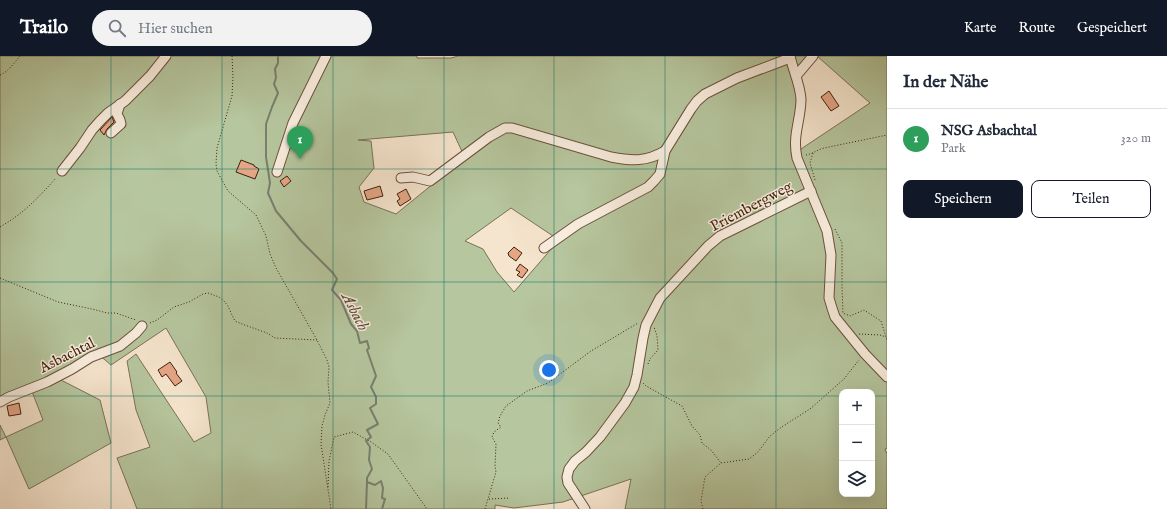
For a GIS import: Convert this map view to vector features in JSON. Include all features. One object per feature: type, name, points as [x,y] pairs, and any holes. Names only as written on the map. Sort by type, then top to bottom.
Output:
[{"type":"street","points":[[62,171],[92,130],[108,113],[125,101],[150,76],[166,56]]},
{"type":"street","points":[[278,172],[293,123],[326,56]]},
{"type":"street","points":[[796,76],[813,56]]},
{"type":"street","name":"Priembergweg","points":[[544,248],[578,224],[648,187],[660,174],[665,151],[691,108],[705,94],[737,78],[790,57],[801,98],[795,145],[797,158],[828,231],[831,254],[829,298],[835,318],[865,354],[887,377]]},
{"type":"street","points":[[111,133],[121,124],[117,114],[120,104]]},
{"type":"street","points":[[401,178],[414,177],[430,181],[476,145],[505,128],[512,128],[625,159],[647,159],[665,151]]},
{"type":"street","name":"Priembergweg","points":[[585,509],[568,483],[567,477],[569,469],[604,431],[628,398],[634,387],[646,325],[660,298],[714,240],[746,222],[811,191]]},
{"type":"street","name":"Asbachtal","points":[[0,402],[9,396],[47,382],[72,369],[91,356],[120,346],[142,326]]},
{"type":"path","points":[[0,76],[14,64],[20,56]]},
{"type":"path","points":[[232,56],[234,77],[232,96],[217,148],[217,171],[228,191],[256,215],[266,236],[270,254],[276,268],[317,340],[329,367],[328,382],[330,403],[322,426],[321,444],[331,509]]},
{"type":"path","points":[[815,180],[810,163],[813,153],[816,150],[887,135]]},
{"type":"path","points":[[0,227],[37,200],[62,171]]},
{"type":"path","points":[[834,226],[842,243],[843,313],[850,316],[864,310],[881,321],[887,340]]},
{"type":"path","points":[[0,278],[58,302],[107,313],[116,313],[135,319],[142,326],[157,320],[174,306],[189,302],[203,294],[208,293],[219,297],[224,301],[235,321],[267,333],[275,338],[317,340]]},
{"type":"path","points":[[651,316],[657,336],[658,350],[650,359],[645,368],[637,375],[646,386],[682,406],[692,426],[700,435],[702,443],[721,463]]},
{"type":"path","points":[[485,509],[496,472],[494,466],[496,444],[492,437],[494,432],[501,427],[498,423],[506,406],[527,391],[548,383],[591,351],[638,323]]},
{"type":"path","points":[[849,335],[863,334],[886,337]]},
{"type":"path","points":[[703,509],[701,501],[705,477],[721,463],[749,459],[758,452],[770,436],[810,408],[844,380],[865,354]]},
{"type":"path","points":[[328,492],[329,461],[334,437],[353,432],[372,442],[388,454],[427,509]]},
{"type":"path","points":[[488,499],[509,498]]},
{"type":"green space","points":[[0,56],[417,56],[417,58],[451,58],[458,56],[788,56],[799,98],[798,151],[870,103],[817,56],[887,56],[887,448],[885,449],[887,454],[887,509],[625,509],[631,479],[563,502],[514,508],[495,505],[495,509],[137,509],[117,458],[150,447],[136,410],[127,361],[136,354],[194,442],[211,433],[206,397],[166,328],[111,365],[98,354],[0,399]],"holes":[[[453,132],[465,158],[396,214],[364,202],[359,187],[374,168],[371,141],[358,140]],[[511,208],[559,240],[514,292],[497,272],[483,249],[465,241]]]},
{"type":"green space","points":[[792,56],[817,56],[801,74]]},
{"type":"green space","points":[[59,379],[100,400],[111,443],[29,489],[6,437],[43,420],[31,389]]},
{"type":"green space","points":[[0,425],[6,437],[0,440]]},
{"type":"building","points":[[829,91],[839,106],[831,111],[821,97]]},
{"type":"building","points":[[112,117],[114,122],[107,129],[104,135],[100,130]]},
{"type":"building","points":[[241,160],[254,165],[259,169],[255,179],[236,172]]},
{"type":"building","points":[[287,176],[291,181],[284,187],[280,181]]},
{"type":"building","points":[[380,186],[383,196],[367,200],[364,191]]},
{"type":"building","points":[[406,189],[411,199],[400,206],[397,201],[400,199],[397,194]]},
{"type":"building","points":[[514,247],[522,253],[516,261],[509,256],[508,253]]},
{"type":"building","points":[[520,264],[528,270],[522,278],[517,275],[520,272],[516,270]]},
{"type":"building","points":[[170,362],[182,381],[175,386],[166,374],[162,377],[158,370]]},
{"type":"building","points":[[19,403],[21,414],[9,416],[7,406]]},
{"type":"waterway","name":"Asbach","points":[[278,56],[274,84],[278,93],[266,124],[266,157],[270,183],[268,193],[276,211],[301,241],[333,273],[337,279],[332,290],[341,300],[351,324],[357,331],[360,343],[367,341],[369,348],[367,350],[376,376],[371,387],[376,397],[376,404],[370,408],[378,424],[367,430],[371,437],[366,441],[370,447],[369,460],[372,469],[367,478],[367,482],[375,485],[381,481],[383,488],[382,498],[385,499],[382,509]]},
{"type":"waterway","points":[[366,509],[367,482]]},
{"type":"place","name":"NSG Asbachtal","points":[[300,159]]}]
